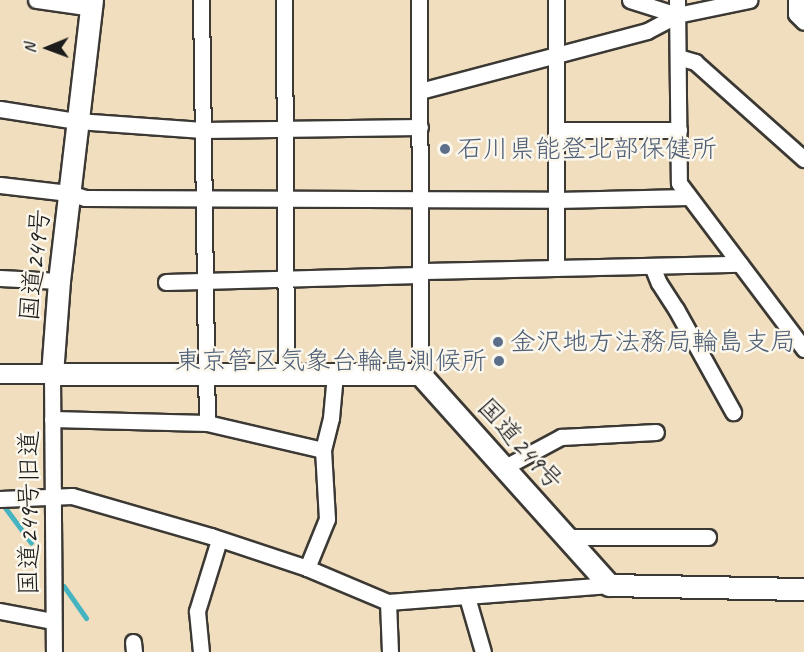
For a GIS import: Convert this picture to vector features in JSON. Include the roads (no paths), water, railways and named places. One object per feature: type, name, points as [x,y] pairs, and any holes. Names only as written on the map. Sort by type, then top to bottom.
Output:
[{"type":"highway","name":"国道249号","points":[[52,374],[59,281],[92,4]]},
{"type":"highway","points":[[52,374],[420,374]]},
{"type":"highway","name":"国道249号","points":[[420,374],[506,467],[609,585]]},
{"type":"highway","points":[[609,585],[804,589]]},
{"type":"main road","points":[[0,374],[52,374]]},
{"type":"street","points":[[36,0],[92,4]]},
{"type":"street","points":[[201,0],[207,423]]},
{"type":"street","points":[[284,0],[286,375]]},
{"type":"street","points":[[419,0],[420,374]]},
{"type":"street","points":[[556,0],[556,268]]},
{"type":"street","points":[[630,0],[677,8],[749,0]]},
{"type":"street","points":[[796,0],[796,14],[804,22]]},
{"type":"street","points":[[420,91],[647,31],[677,8]]},
{"type":"street","points":[[677,8],[680,183],[688,197],[804,349]]},
{"type":"street","points":[[678,57],[695,62],[804,159]]},
{"type":"street","points":[[0,109],[77,121],[203,130],[420,127]]},
{"type":"street","points":[[557,130],[679,130]]},
{"type":"street","points":[[0,185],[69,193],[85,198],[556,200],[688,197]]},
{"type":"street","points":[[166,282],[418,275],[425,271],[740,264]]},
{"type":"street","points":[[652,266],[659,283],[681,317],[733,412]]},
{"type":"street","points":[[0,278],[59,281]]},
{"type":"street","name":"国道249号旧道","points":[[52,374],[54,652]]},
{"type":"street","points":[[307,568],[327,519],[323,450],[332,418],[335,374]]},
{"type":"street","points":[[52,419],[207,423],[323,450]]},
{"type":"street","points":[[506,467],[561,437],[656,432]]},
{"type":"street","points":[[4,499],[72,496],[307,568],[388,602],[609,585]]},
{"type":"street","points":[[567,537],[708,537]]},
{"type":"street","points":[[201,652],[197,611],[219,540]]},
{"type":"street","points":[[467,597],[483,652]]},
{"type":"street","points":[[388,602],[390,652]]},
{"type":"street","points":[[0,611],[53,621]]},
{"type":"waterway","points":[[2,503],[31,542]]},
{"type":"waterway","points":[[64,586],[86,618]]},
{"type":"place","name":"石川県能登北部保健所","points":[[445,149]]},
{"type":"place","name":"金沢地方法務局輪島支局","points":[[498,342]]},
{"type":"place","name":"東京管区気象台輪島測候所","points":[[499,361]]}]
